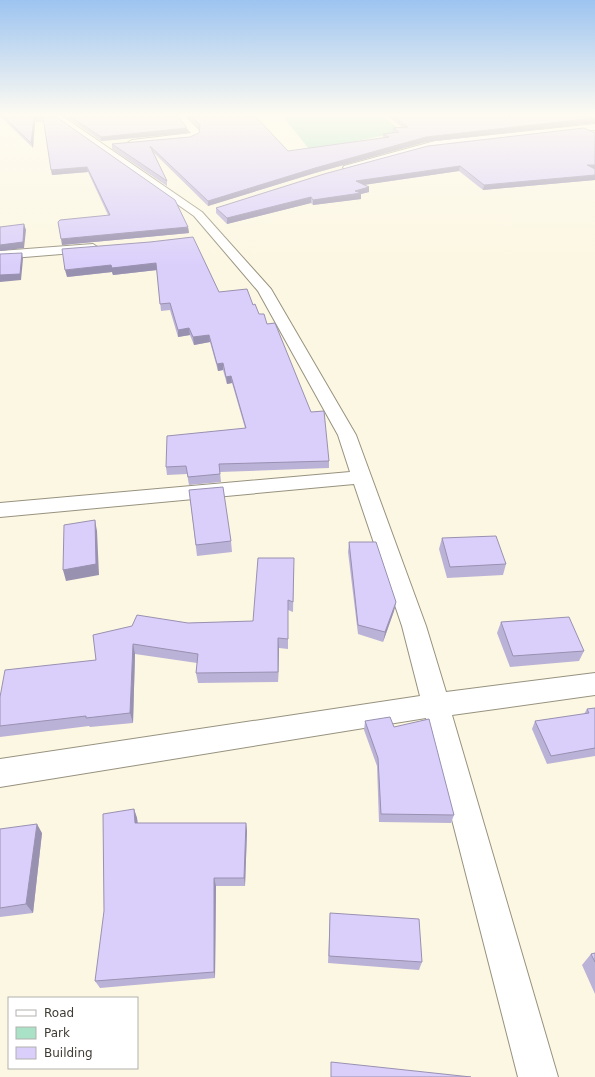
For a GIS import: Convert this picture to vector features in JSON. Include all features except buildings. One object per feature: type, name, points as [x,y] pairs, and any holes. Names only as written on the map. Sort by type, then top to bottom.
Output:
[{"type":"street","points":[[139,166],[202,213],[209,236],[264,289],[347,436],[414,626],[538,1077]]},
{"type":"street","points":[[334,172],[355,166]]},
{"type":"street","points":[[0,255],[103,247]]},
{"type":"street","points":[[0,510],[362,477]]},
{"type":"street","points":[[0,773],[436,705],[595,684]]}]
